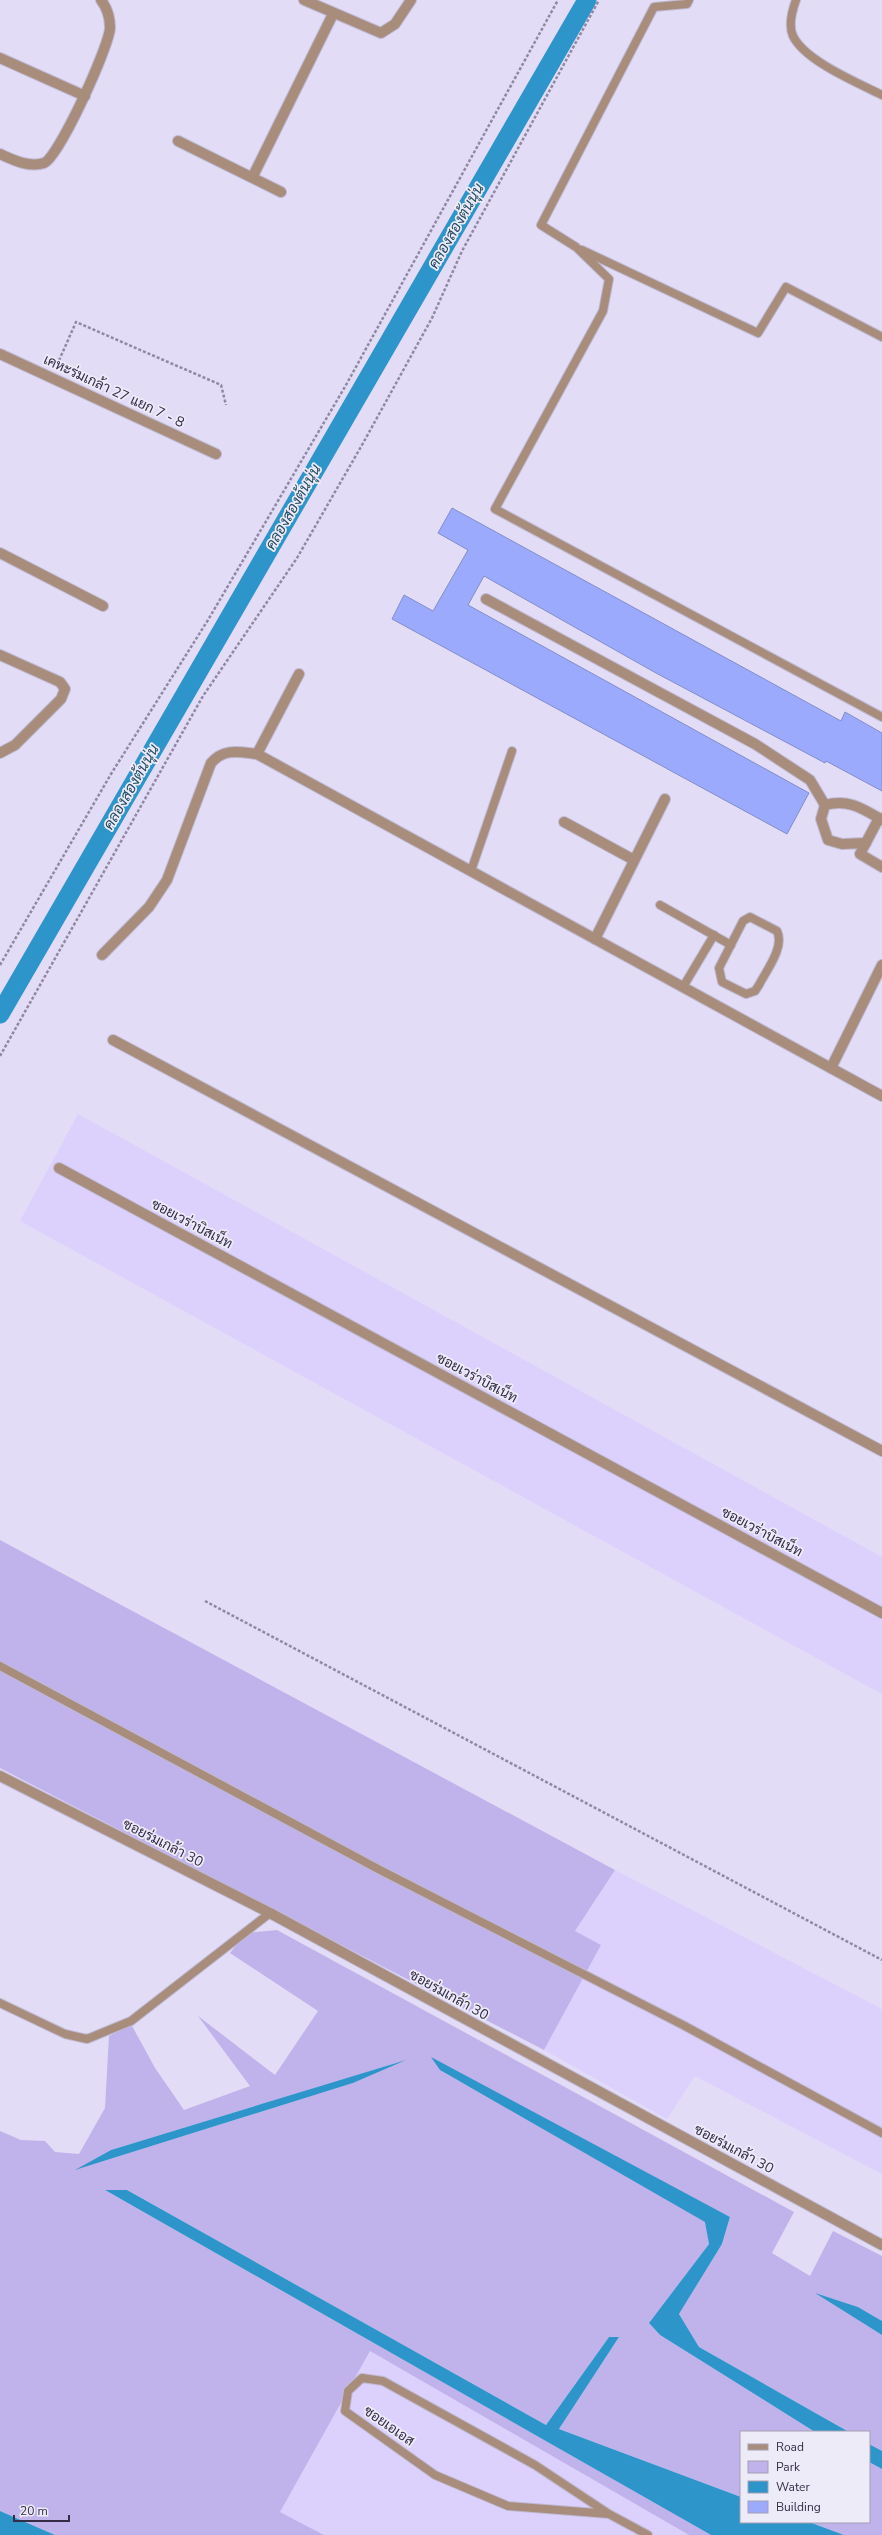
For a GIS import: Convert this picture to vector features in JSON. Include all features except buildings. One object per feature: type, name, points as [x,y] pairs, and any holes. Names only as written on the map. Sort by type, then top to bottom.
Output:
[{"type":"street","points":[[0,154],[15,161],[35,164],[45,162],[56,151],[85,96],[110,30],[109,12],[101,0]]},
{"type":"street","points":[[304,0],[372,32],[380,33],[388,30],[395,24],[411,0]]},
{"type":"street","points":[[253,176],[333,14]]},
{"type":"street","points":[[0,58],[85,96]]},
{"type":"street","points":[[178,140],[253,176],[281,192]]},
{"type":"street","name":"เคหะร่มเกล้า 27 แยก 7 - 8","points":[[0,354],[216,454]]},
{"type":"street","points":[[0,553],[103,606]]},
{"type":"street","points":[[486,599],[755,744],[810,780],[825,805],[821,819],[828,840],[842,844],[866,842]]},
{"type":"street","points":[[0,655],[60,682],[65,689],[61,699],[15,745],[0,753]]},
{"type":"street","points":[[257,754],[299,674]]},
{"type":"street","points":[[102,955],[149,907],[167,880],[211,763],[219,754],[232,751],[257,754],[882,1096]]},
{"type":"street","points":[[595,938],[665,799]]},
{"type":"street","points":[[825,805],[839,801],[853,804],[880,819],[860,854],[882,867]]},
{"type":"street","points":[[564,822],[634,860]]},
{"type":"street","points":[[831,1068],[882,965]]},
{"type":"street","points":[[113,1040],[882,1452]]},
{"type":"street","name":"ซอยเวร่าบิสเน็ท","points":[[59,1168],[882,1613]]},
{"type":"street","name":"ซอยร่มเกล้า 30","points":[[0,1776],[270,1913],[882,2245]]},
{"type":"lane","points":[[689,0],[687,4],[654,8],[541,225],[576,247],[758,333],[786,287],[882,337]]},
{"type":"lane","points":[[796,0],[792,11],[791,27],[793,36],[802,49],[836,71],[882,95]]},
{"type":"lane","points":[[576,247],[609,279],[603,311],[495,509],[882,717]]},
{"type":"lane","points":[[471,871],[512,752]]},
{"type":"lane","points":[[660,905],[731,945]]},
{"type":"lane","points":[[750,917],[777,931],[780,936],[778,949],[759,985],[751,994],[738,992],[722,982],[719,977],[719,968],[731,945],[743,921],[750,917]]},
{"type":"lane","points":[[683,987],[714,935]]},
{"type":"lane","points":[[0,1666],[380,1870],[683,2025],[882,2132]]},
{"type":"lane","points":[[0,2004],[65,2034],[87,2039],[131,2021],[270,1913]]},
{"type":"lane","name":"ซอยเอเอส","points":[[609,2514],[508,2506],[435,2475],[345,2411],[348,2391],[362,2378],[383,2381],[535,2465],[609,2514],[648,2535]]},
{"type":"path","points":[[0,965],[111,774],[208,620],[346,385],[558,0]]},
{"type":"path","points":[[0,1056],[203,696],[297,558],[358,452],[432,318],[466,244],[599,0]]},
{"type":"path","points":[[51,378],[76,322],[221,385],[226,405]]},
{"type":"path","points":[[205,1601],[882,1960]]},
{"type":"shaded area","points":[[78,1114],[882,1557],[882,1694],[20,1221]]},
{"type":"shaded area","points":[[615,1870],[882,2009],[882,2174],[695,2076],[667,2119],[544,2050],[601,1945],[575,1931]]},
{"type":"shaded area","points":[[370,2351],[689,2535],[324,2535],[280,2512]]},
{"type":"green space","points":[[0,1540],[615,1870],[575,1931],[601,1945],[544,2050],[0,1768]]},
{"type":"green space","points":[[277,1930],[794,2212],[772,2253],[810,2276],[833,2231],[882,2256],[882,2321],[858,2307],[817,2294],[882,2335],[882,2451],[870,2445],[870,2431],[847,2431],[699,2347],[679,2314],[722,2244],[730,2217],[440,2070],[706,2222],[709,2244],[649,2323],[660,2335],[813,2431],[740,2431],[740,2497],[559,2429],[619,2337],[609,2337],[546,2425],[127,2190],[105,2190],[711,2535],[689,2535],[370,2351],[280,2512],[324,2535],[55,2535],[0,2511],[0,2131],[21,2140],[45,2141],[55,2152],[79,2154],[105,2108],[109,2036],[131,2024],[155,2068],[184,2110],[250,2086],[198,2016],[275,2075],[318,2011],[230,1953],[246,1933]],"holes":[[[400,2062],[353,2083],[78,2169],[111,2150]]]},
{"type":"green space","points":[[870,2463],[882,2469],[882,2535],[844,2535],[812,2523],[870,2523]]},
{"type":"water","points":[[431,2057],[730,2217],[722,2244],[679,2314],[699,2347],[847,2431],[813,2431],[660,2335],[649,2323],[709,2244],[705,2222],[440,2070]]},
{"type":"water","points":[[406,2060],[353,2083],[75,2170],[111,2150]]},
{"type":"water","points":[[105,2190],[127,2190],[546,2425],[609,2337],[619,2337],[559,2429],[740,2497],[740,2523],[812,2523],[844,2535],[711,2535]]},
{"type":"water","points":[[815,2293],[858,2307],[882,2321],[882,2335]]},
{"type":"water","points":[[870,2445],[882,2451],[882,2469],[870,2463]]},
{"type":"water","points":[[0,2511],[55,2535],[0,2535]]},
{"type":"waterway","name":"คลองสองต้นนุ่น","points":[[0,1014],[587,0]]}]
